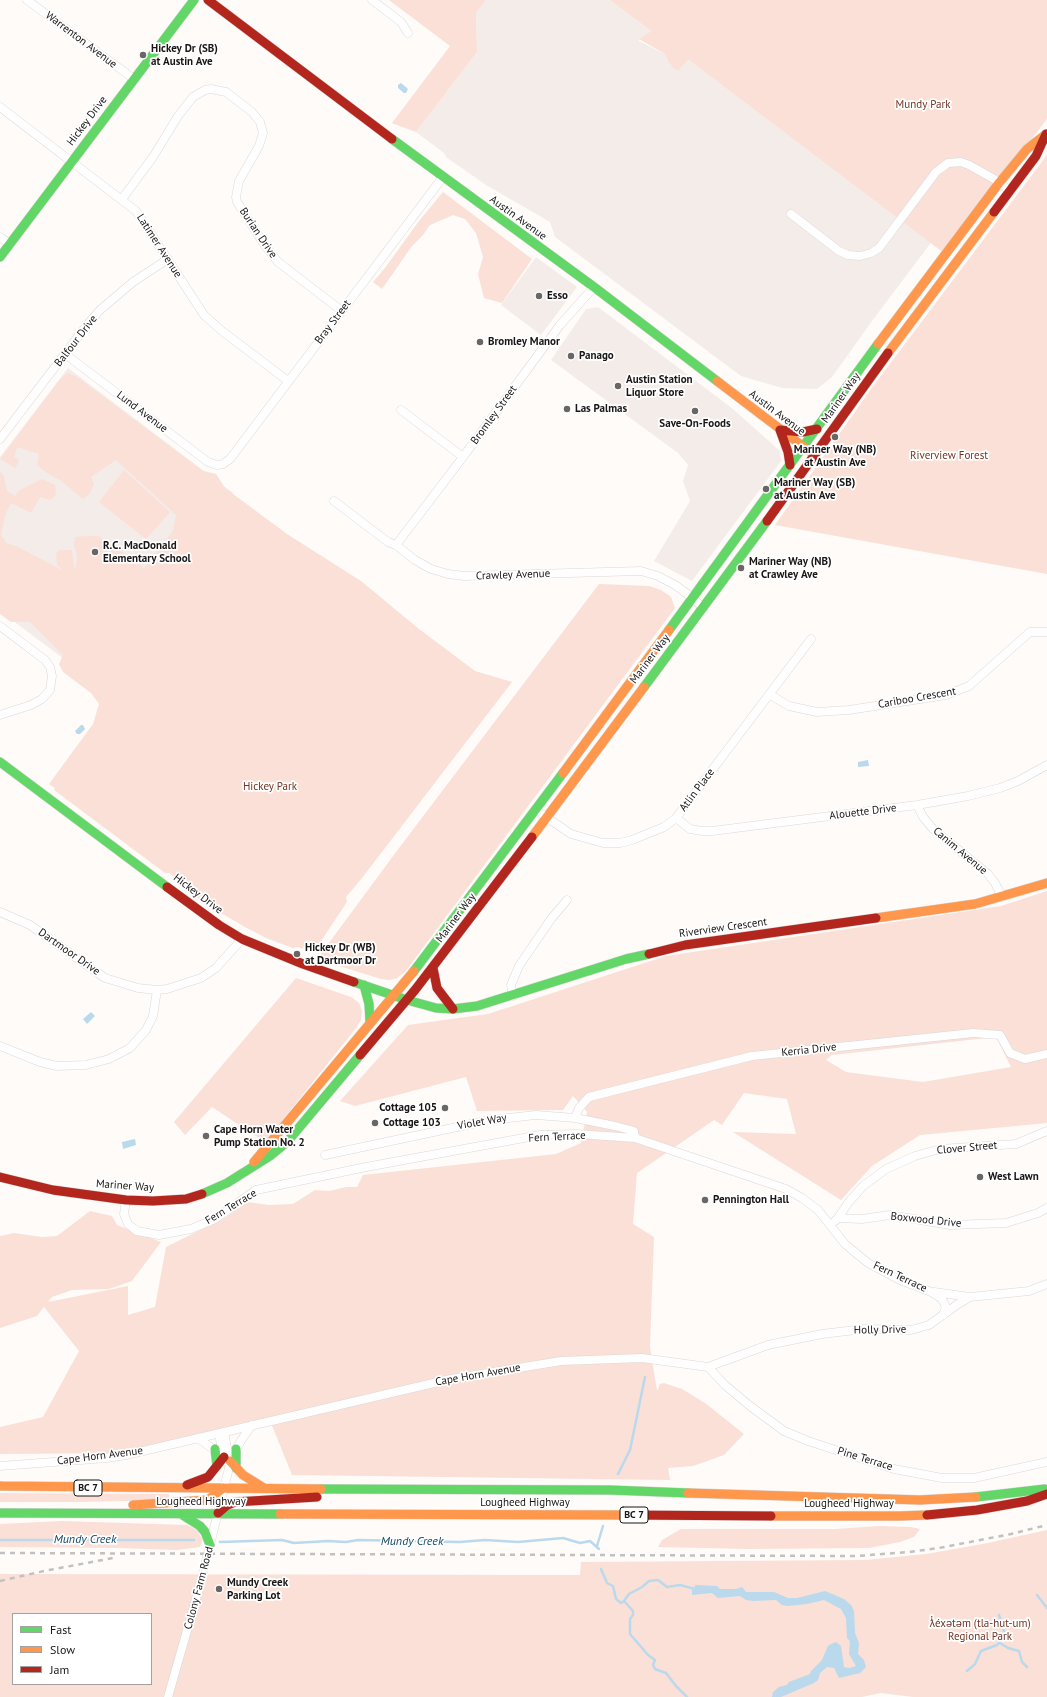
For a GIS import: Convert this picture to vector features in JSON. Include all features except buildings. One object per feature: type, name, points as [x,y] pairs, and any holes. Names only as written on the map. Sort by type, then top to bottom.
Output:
[{"type":"main road","name":"Hickey Drive","points":[[0,257],[194,0]]},
{"type":"main road","name":"Austin Avenue","points":[[208,0],[443,177],[594,287],[814,455]]},
{"type":"main road","name":"Mariner Way","points":[[244,1172],[265,1150],[394,995],[431,948],[694,598],[880,342],[999,182],[1027,149],[1046,133]]},
{"type":"main road","name":"Mariner Way","points":[[0,1177],[52,1190],[126,1200],[153,1201],[186,1199],[219,1188],[270,1156],[290,1138],[433,968],[546,818],[703,608],[872,374],[1036,156],[1046,133]]},
{"type":"main road","points":[[790,465],[788,452],[780,430],[803,432],[817,429]]},
{"type":"main road","name":"Hickey Drive","points":[[0,762],[219,925],[242,939],[278,954],[407,1000]]},
{"type":"main road","name":"Riverview Crescent","points":[[407,1000],[429,1006],[452,1009],[478,1006],[632,958],[685,945],[952,908],[1002,897],[1047,883]]},
{"type":"main road","points":[[433,968],[437,988],[452,1009]]},
{"type":"main road","points":[[364,985],[369,1004],[370,1022]]},
{"type":"main road","points":[[173,1488],[206,1478],[217,1466],[230,1462],[235,1458],[236,1449]]},
{"type":"main road","points":[[215,1450],[217,1466]]},
{"type":"main road","points":[[230,1462],[248,1479],[266,1488]]},
{"type":"main road","name":"Lougheed Highway","points":[[1,1486],[665,1491],[936,1500],[984,1497],[1047,1488]]},
{"type":"main road","points":[[64,1513],[94,1508],[206,1500],[216,1496],[223,1488]]},
{"type":"main road","points":[[218,1513],[226,1506],[235,1502],[416,1489]]},
{"type":"main road","name":"Lougheed Highway","points":[[0,1513],[905,1515],[977,1510],[1027,1501],[1047,1494]]},
{"type":"main road","points":[[180,1513],[200,1526],[207,1536],[210,1545]]},
{"type":"street","name":"Warrenton Avenue","points":[[28,0],[134,79]]},
{"type":"street","points":[[372,0],[401,22],[408,33]]},
{"type":"street","name":"Burian Drive","points":[[122,200],[153,157],[171,126],[193,97],[199,92],[211,89],[226,92],[252,112],[260,122],[263,133],[259,146],[239,181],[236,197],[238,202],[264,244],[278,262],[342,311]]},
{"type":"street","name":"Latimer Avenue","points":[[0,107],[122,200],[141,217],[199,308],[209,320],[288,380]]},
{"type":"street","points":[[791,214],[839,251],[851,255],[864,255],[879,248],[936,172],[945,165],[956,162],[965,163],[999,182],[1010,191]]},
{"type":"street","name":"Bray Street","points":[[220,465],[230,459],[288,380],[443,177]]},
{"type":"street","points":[[0,237],[10,244]]},
{"type":"street","name":"Balfour Drive","points":[[0,439],[87,325],[116,295],[168,259]]},
{"type":"street","name":"Bromley Street","points":[[396,545],[560,325],[594,287]]},
{"type":"street","name":"Lund Avenue","points":[[65,354],[208,462],[214,465],[220,465]]},
{"type":"street","points":[[401,410],[463,457]]},
{"type":"street","name":"Crawley Avenue","points":[[334,501],[388,542],[396,545],[425,565],[438,571],[456,576],[636,570],[650,573],[665,579],[694,598],[703,608]]},
{"type":"street","points":[[0,626],[44,660],[50,667],[52,676],[50,690],[42,699],[31,705],[0,714]]},
{"type":"street","name":"Cariboo Crescent","points":[[769,694],[797,709],[817,712],[829,712],[946,695],[969,686],[1030,632],[1047,632]]},
{"type":"street","name":"Atlin Place","points":[[536,810],[571,834],[592,841],[610,843],[632,840],[664,827],[676,818],[812,639]]},
{"type":"street","name":"Alouette Drive","points":[[676,818],[690,829],[712,831],[918,805],[985,792],[1018,781],[1047,765]]},
{"type":"street","name":"Canim Avenue","points":[[918,805],[922,817],[933,828],[988,874],[995,883],[1002,897]]},
{"type":"street","points":[[513,996],[511,985],[519,966],[551,919],[567,900]]},
{"type":"street","name":"Dartmoor Drive","points":[[0,912],[10,915],[30,925],[105,978],[126,986],[157,990],[175,987],[201,978],[216,968],[242,939]]},
{"type":"street","points":[[0,1046],[40,1062],[57,1066],[86,1066],[110,1059],[130,1048],[142,1035],[153,1016],[157,990]]},
{"type":"street","name":"Kerria Drive","points":[[575,1118],[579,1108],[588,1097],[752,1056],[973,1033],[1000,1035],[1010,1053],[1025,1059],[1047,1054]]},
{"type":"street","name":"Violet Way","points":[[325,1155],[490,1120],[536,1115],[575,1118],[615,1126],[634,1131],[635,1138]]},
{"type":"street","name":"Clover Street","points":[[838,1218],[848,1203],[863,1186],[886,1169],[915,1156],[940,1149],[1016,1144],[1047,1131]]},
{"type":"street","name":"Fern Terrace","points":[[126,1200],[124,1214],[128,1224],[137,1231],[159,1235],[191,1229],[215,1218],[256,1190],[366,1167],[540,1135],[577,1134],[635,1138],[786,1189],[802,1198],[818,1210],[845,1244],[868,1263],[900,1280],[931,1292],[942,1299],[946,1307],[944,1315]]},
{"type":"street","points":[[1038,1136],[1047,1138]]},
{"type":"street","name":"Boxwood Drive","points":[[838,1218],[862,1219],[890,1216],[950,1225],[1006,1223],[1038,1213],[1047,1208]]},
{"type":"street","points":[[831,1227],[838,1218]]},
{"type":"street","name":"Holly Drive","points":[[708,1368],[768,1344],[822,1334],[864,1329],[911,1330],[929,1325],[970,1297],[1029,1290],[1047,1284]]},
{"type":"street","points":[[931,1292],[970,1297]]},
{"type":"street","name":"Cape Horn Avenue","points":[[0,1466],[107,1458],[141,1452],[274,1419],[451,1379],[561,1361],[642,1358],[708,1368]]},
{"type":"street","name":"Pine Terrace","points":[[708,1368],[725,1385],[750,1406],[784,1431],[808,1441],[894,1469],[942,1478],[974,1478],[1047,1462]]},
{"type":"street","points":[[236,1449],[252,1425]]},
{"type":"street","name":"Colony Farm Road","points":[[168,1697],[200,1586],[230,1462],[222,1433]]},
{"type":"street","points":[[198,1438],[230,1462]]},
{"type":"shaded area","points":[[486,0],[610,0],[651,31],[639,39],[639,41],[665,54],[668,62],[692,54],[936,236],[832,377],[817,389],[782,388],[741,376],[555,237],[550,222],[486,185],[446,157],[444,153],[416,132],[477,52],[476,13]]},
{"type":"shaded area","name":"Esso","points":[[536,257],[577,287],[541,335],[501,305]]},
{"type":"shaded area","points":[[598,307],[733,409],[780,451],[781,461],[692,581],[654,561],[690,501],[683,481],[688,465],[678,453],[551,360],[586,309]]},
{"type":"shaded area","name":"R.C. MacDonald Elementary School","points":[[68,368],[233,493],[92,680],[0,611],[0,457]]},
{"type":"green space","points":[[389,0],[486,0],[476,13],[477,52],[416,132],[392,123],[450,46]]},
{"type":"green space","name":"Mundy Park","points":[[610,0],[1047,0],[1047,119],[944,253],[688,59],[678,71],[671,66],[672,65],[668,62],[665,54],[639,39],[651,31]]},
{"type":"green space","name":"Riverview Forest","points":[[1047,155],[1047,574],[775,525],[871,389]]},
{"type":"green space","points":[[443,192],[532,259],[502,303],[484,298],[478,274],[483,257],[476,233],[465,219],[453,215],[430,225],[412,246],[382,289],[373,282]]},
{"type":"green space","name":"Hickey Park","points":[[68,373],[77,377],[203,471],[216,474],[225,488],[287,534],[361,581],[419,629],[475,671],[512,682],[346,897],[347,902],[319,944],[304,946],[302,949],[298,947],[293,948],[266,938],[214,909],[182,887],[179,883],[180,881],[169,873],[165,873],[54,790],[55,788],[49,784],[93,724],[99,704],[91,693],[63,672],[59,664],[63,655],[30,622],[11,622],[0,614],[0,472],[4,476],[7,491],[15,496],[20,490],[42,479],[55,485],[56,495],[50,500],[40,497],[31,513],[11,503],[6,513],[1,534],[6,543],[16,546],[64,571],[57,565],[56,554],[59,550],[72,550],[74,568],[76,566],[77,555],[74,545],[75,537],[88,536],[99,536],[144,568],[173,531],[176,515],[116,460],[91,477],[94,484],[90,493],[83,499],[60,480],[47,473],[37,465],[39,454],[17,447],[14,458],[19,459],[15,468],[0,459],[61,378]]},
{"type":"green space","points":[[124,470],[170,512],[146,539],[99,502]]},
{"type":"green space","points":[[599,584],[649,586],[661,590],[671,597],[675,608],[405,972],[397,978],[390,980],[381,979],[317,959],[399,848]]},
{"type":"green space","points":[[1047,891],[1047,1123],[920,1135],[872,1166],[841,1200],[733,1132],[796,1134],[787,1099],[744,1093],[722,1125],[714,1120],[637,1173],[633,1224],[654,1237],[650,1347],[657,1391],[660,1384],[664,1383],[682,1389],[705,1403],[744,1434],[724,1455],[693,1466],[668,1468],[670,1480],[292,1475],[269,1418],[119,1453],[0,1454],[0,1427],[43,1417],[79,1351],[44,1307],[37,1316],[0,1328],[0,1236],[14,1233],[42,1237],[57,1236],[90,1211],[112,1216],[117,1225],[161,1242],[132,1281],[109,1289],[72,1290],[52,1297],[48,1302],[128,1286],[128,1315],[155,1307],[166,1247],[225,1218],[247,1202],[269,1205],[293,1204],[315,1190],[329,1191],[346,1187],[357,1187],[363,1175],[556,1154],[581,1143],[587,1112],[573,1096],[563,1110],[477,1111],[466,1077],[355,1106],[340,1101],[408,1025],[488,1014],[666,956],[1001,906]],"holes":[[[996,1037],[1011,1067],[923,1082],[846,1072],[826,1060],[832,1055]]]},
{"type":"green space","points":[[296,978],[351,997],[359,1003],[362,1011],[361,1020],[356,1028],[265,1142],[212,1107],[185,1135],[174,1122]]},
{"type":"green space","points":[[0,1493],[169,1494],[169,1500],[0,1502]]},
{"type":"green space","points":[[62,1521],[187,1525],[197,1530],[202,1539],[202,1543],[200,1547],[177,1550],[0,1547],[0,1524]]},
{"type":"green space","points":[[879,1526],[911,1527],[920,1529],[914,1537],[900,1542],[869,1548],[747,1549],[658,1547],[662,1540],[681,1529],[835,1529]]},
{"type":"green space","name":"ƛ̓éxətəm (tla-hut-um) Regional Park","points":[[1047,1530],[1047,1697],[913,1697],[881,1693],[862,1697],[0,1697],[0,1574],[580,1575],[581,1562],[865,1560],[926,1554],[988,1543]]},
{"type":"water","points":[[401,83],[408,89],[406,93],[398,88],[398,85]]},
{"type":"water","points":[[83,725],[85,729],[80,734],[77,734],[75,731]]},
{"type":"water","points":[[868,760],[869,766],[858,767],[858,762]]},
{"type":"water","points":[[91,1012],[95,1016],[87,1024],[83,1019]]},
{"type":"water","points":[[135,1139],[136,1145],[123,1149],[122,1142]]},
{"type":"water","points":[[696,1585],[717,1586],[720,1589],[736,1589],[742,1587],[746,1592],[774,1592],[788,1598],[797,1598],[825,1591],[844,1599],[851,1605],[854,1611],[855,1633],[859,1643],[858,1654],[864,1660],[866,1667],[860,1673],[839,1678],[834,1668],[827,1667],[820,1673],[818,1680],[814,1683],[781,1697],[772,1697],[773,1692],[779,1687],[787,1685],[789,1682],[810,1674],[822,1660],[828,1646],[836,1642],[841,1646],[844,1667],[849,1668],[856,1666],[849,1654],[850,1641],[847,1638],[846,1618],[841,1609],[824,1600],[788,1606],[782,1605],[776,1600],[753,1601],[746,1600],[740,1596],[718,1598],[712,1593],[692,1595],[692,1590]]},
{"type":"waterway","points":[[618,1474],[630,1450],[645,1377]]},
{"type":"waterway","points":[[597,1546],[603,1526]]},
{"type":"waterway","name":"Mundy Creek","points":[[220,1542],[282,1540],[294,1543],[328,1541],[346,1542],[358,1540],[460,1542],[485,1540],[518,1542],[563,1538],[580,1543],[590,1541],[599,1549]]},
{"type":"waterway","name":"Mundy Creek","points":[[0,1540],[194,1540]]},
{"type":"waterway","points":[[601,1569],[607,1583],[613,1586],[616,1599],[621,1603],[624,1601],[633,1611],[633,1615],[630,1619],[630,1634],[648,1655],[655,1660],[653,1665],[655,1669],[666,1673],[687,1697]]},
{"type":"waterway","points":[[624,1601],[629,1594],[642,1587],[649,1581],[658,1580],[667,1587],[680,1585],[695,1589]]},
{"type":"waterway","points":[[1037,1595],[1047,1608]]},
{"type":"waterway","points":[[967,1671],[975,1664],[981,1651],[997,1645],[1002,1639],[1004,1631],[999,1615]]},
{"type":"waterway","points":[[1000,1643],[1008,1648],[1019,1651],[1022,1662],[1027,1667]]},
{"type":"railway","points":[[0,1553],[857,1556],[939,1548],[1011,1534],[1047,1525]]},
{"type":"railway","points":[[0,1581],[113,1558]]},
{"type":"traffic: fast","points":[[0,257],[194,0]]},
{"type":"traffic: fast","points":[[392,139],[594,287],[717,381]]},
{"type":"traffic: fast","points":[[669,630],[878,344]]},
{"type":"traffic: fast","points":[[644,687],[767,521]]},
{"type":"traffic: fast","points":[[0,762],[167,887]]},
{"type":"traffic: fast","points":[[414,971],[563,773]]},
{"type":"traffic: fast","points":[[354,982],[436,1008],[453,1009],[477,1006],[626,959],[649,954]]},
{"type":"traffic: fast","points":[[364,985],[369,1004],[370,1022]]},
{"type":"traffic: fast","points":[[202,1194],[227,1183],[270,1156],[287,1142],[360,1055]]},
{"type":"traffic: fast","points":[[215,1449],[217,1466]]},
{"type":"traffic: fast","points":[[236,1449],[236,1468]]},
{"type":"traffic: fast","points":[[321,1489],[610,1490],[688,1493]]},
{"type":"traffic: fast","points":[[976,1497],[1045,1489]]},
{"type":"traffic: fast","points":[[0,1513],[280,1514]]},
{"type":"traffic: fast","points":[[181,1514],[200,1526],[205,1532],[210,1545]]},
{"type":"traffic: slow","points":[[878,344],[999,183],[1027,149],[1045,135]]},
{"type":"traffic: slow","points":[[888,353],[994,212]]},
{"type":"traffic: slow","points":[[717,381],[809,451]]},
{"type":"traffic: slow","points":[[563,773],[669,630]]},
{"type":"traffic: slow","points":[[532,837],[644,687]]},
{"type":"traffic: slow","points":[[876,918],[975,904],[1047,883]]},
{"type":"traffic: slow","points":[[254,1162],[414,971]]},
{"type":"traffic: slow","points":[[230,1461],[243,1475],[264,1488]]},
{"type":"traffic: slow","points":[[0,1486],[321,1489]]},
{"type":"traffic: slow","points":[[133,1505],[208,1500],[223,1488]]},
{"type":"traffic: slow","points":[[688,1493],[920,1500],[976,1497]]},
{"type":"traffic: slow","points":[[280,1514],[625,1515]]},
{"type":"traffic: slow","points":[[771,1516],[927,1515]]},
{"type":"traffic: jam","points":[[208,0],[392,139]]},
{"type":"traffic: jam","points":[[994,212],[1036,156],[1046,134]]},
{"type":"traffic: jam","points":[[767,521],[888,353]]},
{"type":"traffic: jam","points":[[780,430],[803,432],[817,429]]},
{"type":"traffic: jam","points":[[780,430],[788,452],[790,465]]},
{"type":"traffic: jam","points":[[360,1055],[415,990],[532,837]]},
{"type":"traffic: jam","points":[[167,887],[219,925],[242,939],[303,964],[354,982]]},
{"type":"traffic: jam","points":[[649,954],[685,945],[876,918]]},
{"type":"traffic: jam","points":[[433,968],[437,988],[453,1009]]},
{"type":"traffic: jam","points":[[0,1177],[53,1190],[126,1200],[153,1201],[186,1199],[202,1194]]},
{"type":"traffic: jam","points":[[187,1485],[208,1477],[224,1457]]},
{"type":"traffic: jam","points":[[927,1515],[977,1510],[1027,1501],[1047,1494]]},
{"type":"traffic: jam","points":[[218,1513],[226,1506],[235,1502],[317,1497]]},
{"type":"traffic: jam","points":[[625,1515],[771,1516]]},
{"type":"place","name":"Hickey Dr (SB) at Austin Ave","points":[[143,55]]},
{"type":"place","name":"Esso","points":[[539,296]]},
{"type":"place","name":"Bromley Manor","points":[[480,342]]},
{"type":"place","name":"Panago","points":[[571,356]]},
{"type":"place","name":"Austin Station Liquor Store","points":[[618,386]]},
{"type":"place","name":"Las Palmas","points":[[567,409]]},
{"type":"place","name":"Save-On-Foods","points":[[695,411]]},
{"type":"place","name":"Mariner Way (NB) at Austin Ave","points":[[835,437]]},
{"type":"place","name":"Mariner Way (SB) at Austin Ave","points":[[766,489]]},
{"type":"place","name":"R.C. MacDonald Elementary School","points":[[95,552]]},
{"type":"place","name":"Mariner Way (NB) at Crawley Ave","points":[[741,568]]},
{"type":"place","name":"Hickey Dr (WB) at Dartmoor Dr","points":[[297,954]]},
{"type":"place","name":"Cottage 105","points":[[445,1108]]},
{"type":"place","name":"Cottage 103","points":[[375,1123]]},
{"type":"place","name":"Cape Horn Water Pump Station No. 2","points":[[206,1136]]},
{"type":"place","name":"West Lawn","points":[[980,1177]]},
{"type":"place","name":"Pennington Hall","points":[[705,1200]]},
{"type":"place","name":"Mundy Creek Parking Lot","points":[[219,1589]]}]
